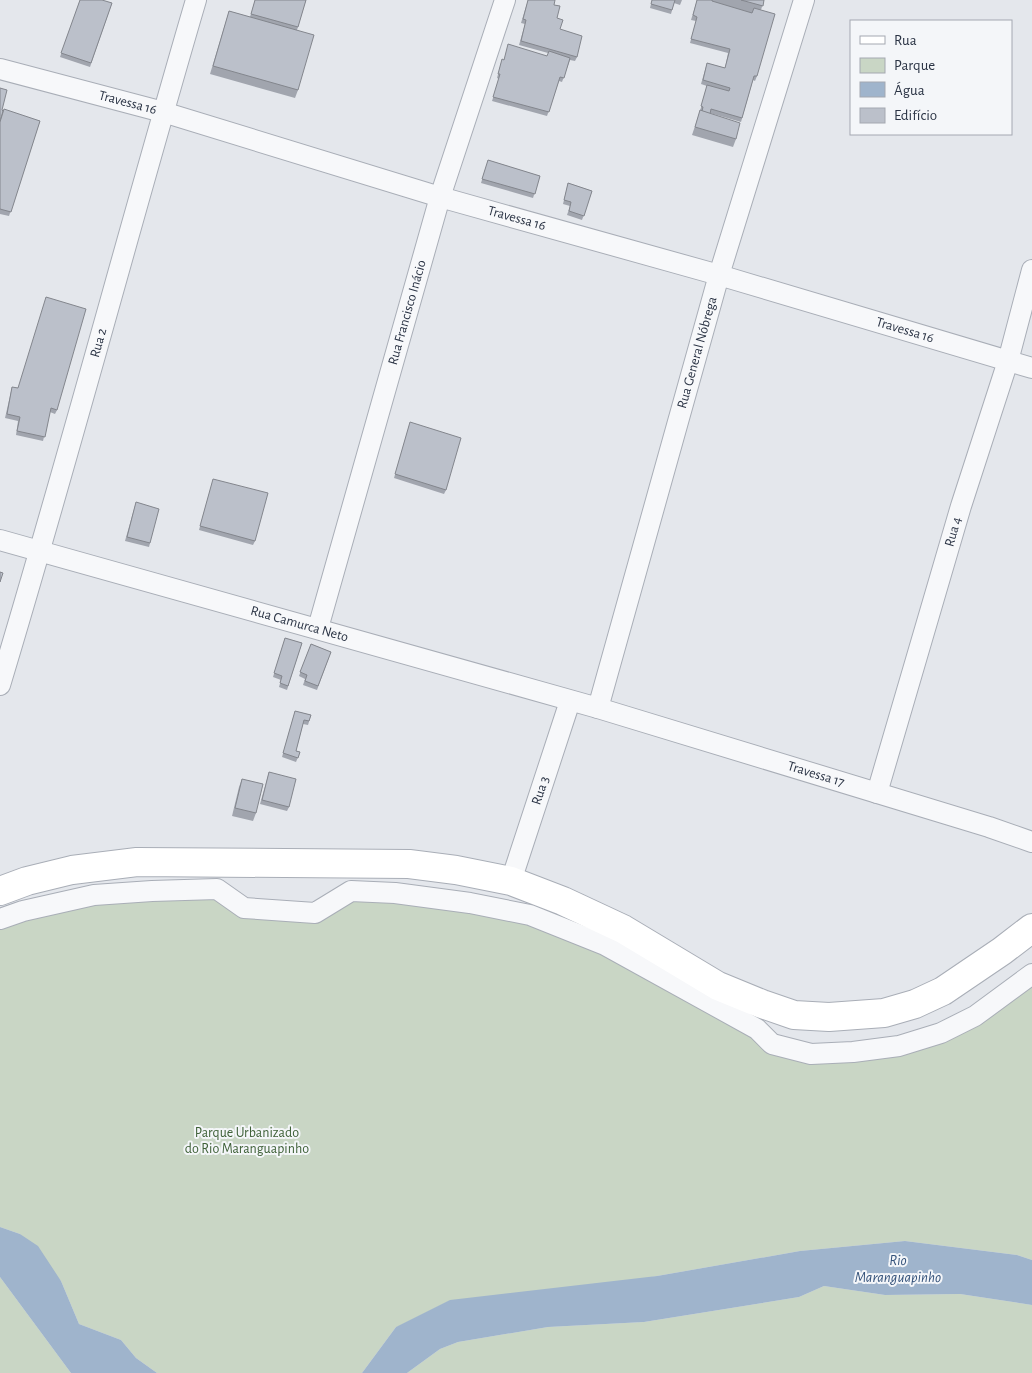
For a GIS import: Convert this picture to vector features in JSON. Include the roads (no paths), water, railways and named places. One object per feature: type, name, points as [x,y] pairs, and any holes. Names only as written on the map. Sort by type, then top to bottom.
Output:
[{"type":"main road","points":[[0,891],[27,881],[72,870],[137,862],[409,864],[456,870],[511,881],[563,901],[623,929],[718,986],[762,1004],[794,1015],[829,1017],[884,1013],[915,1004],[943,991],[1032,928]]},
{"type":"street","name":"Rua 2","points":[[0,685],[41,550],[196,0]]},
{"type":"street","name":"Rua Francisco Inácio","points":[[318,628],[440,197],[506,0]]},
{"type":"street","name":"Rua General Nóbrega","points":[[598,708],[719,275],[804,0]]},
{"type":"street","name":"Travessa 16","points":[[0,69],[163,112],[440,197],[719,275],[1032,368]]},
{"type":"street","name":"Rua 4","points":[[877,793],[961,506],[1008,361],[1032,270]]},
{"type":"street","name":"Rua Camurca Neto","points":[[0,540],[598,708]]},
{"type":"street","name":"Rua 3","points":[[511,881],[570,701]]},
{"type":"street","name":"Travessa 17","points":[[598,708],[989,827],[1032,842]]},
{"type":"street","points":[[0,919],[24,911],[94,895],[152,891],[217,889],[244,908],[316,913],[351,891],[395,893],[470,903],[530,915],[605,945],[757,1029],[772,1044],[811,1054],[853,1052],[899,1046],[941,1033],[975,1016],[1032,974]]},
{"type":"water","points":[[0,1227],[20,1234],[38,1246],[61,1281],[79,1324],[121,1340],[136,1358],[157,1373],[71,1373],[0,1277]]},
{"type":"water","name":"Rio Maranguapinho","points":[[905,1241],[1017,1255],[1032,1260],[1032,1305],[960,1294],[885,1295],[824,1286],[799,1297],[644,1322],[548,1327],[458,1342],[440,1349],[407,1373],[362,1373],[396,1327],[450,1300],[657,1276],[800,1251]]},
{"type":"park label","name":"Parque Urbanizado do Rio Maranguapinho","points":[[247,1142]]}]
